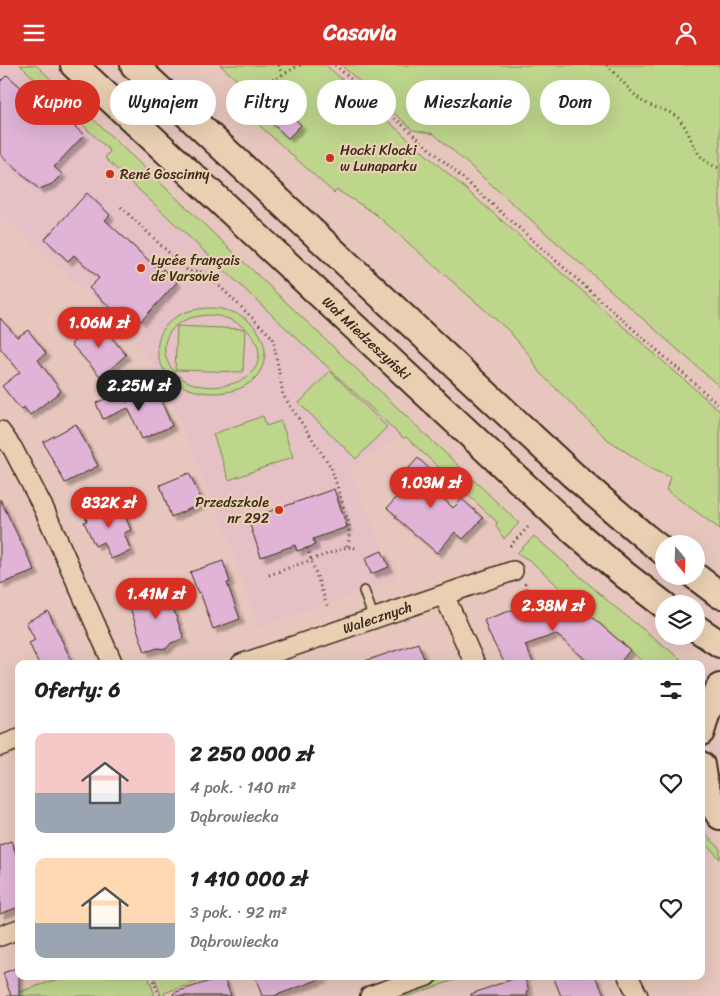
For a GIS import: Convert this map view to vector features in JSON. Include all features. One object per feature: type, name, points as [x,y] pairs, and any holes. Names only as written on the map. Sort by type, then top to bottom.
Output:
[{"type":"main road","name":"Wał Miedzeszyński","points":[[74,65],[561,520],[655,598]]},
{"type":"main road","points":[[134,65],[573,475],[655,545]]},
{"type":"main road","points":[[705,584],[720,595]]},
{"type":"main road","points":[[707,635],[720,655]]},
{"type":"main road","points":[[705,761],[709,726],[720,687]]},
{"type":"main road","points":[[705,787],[720,816]]},
{"type":"street","points":[[0,431],[13,449],[44,509],[111,660]]},
{"type":"street","name":"Walecznych","points":[[253,660],[512,571]]},
{"type":"street","points":[[444,595],[473,660]]},
{"type":"street","points":[[0,746],[15,740]]},
{"type":"street","points":[[0,935],[15,930]]},
{"type":"street","points":[[370,996],[416,980]]},
{"type":"street","points":[[630,980],[638,996]]},
{"type":"lane","points":[[364,591],[374,619]]},
{"type":"path","points":[[279,65],[282,75]]},
{"type":"path","points":[[273,80],[300,65]]},
{"type":"path","points":[[335,65],[720,406]]},
{"type":"path","points":[[607,65],[645,103],[675,115],[694,148],[704,160],[713,167],[720,169]]},
{"type":"path","points":[[121,207],[188,271],[205,272],[273,338],[283,395],[331,467],[349,524],[350,530],[347,547]]},
{"type":"path","points":[[510,546],[529,526]]},
{"type":"path","points":[[269,575],[347,547],[357,548]]},
{"type":"path","points":[[307,548],[328,609]]},
{"type":"path","points":[[153,980],[159,996]]},
{"type":"shaded area","name":"Lycée français de Varsovie","points":[[0,65],[20,65],[36,80],[15,80],[15,125],[83,125],[111,151],[105,158],[400,434],[350,469],[396,580],[258,628],[224,527],[160,375],[116,319],[0,215]]},
{"type":"green space","points":[[20,65],[36,65],[52,80],[36,80]]},
{"type":"green space","points":[[220,65],[326,65],[343,80],[317,80],[317,125],[392,125],[720,411],[720,529],[666,490],[670,477],[651,469],[607,439],[539,372],[530,356],[509,331],[374,213],[337,190],[334,193],[259,125],[307,125],[307,80],[237,80]]},
{"type":"green space","points":[[341,65],[720,65],[720,387],[434,134],[413,130],[407,125],[530,125],[530,80],[406,80],[406,124],[396,115],[396,80],[358,80]]},
{"type":"green space","points":[[83,125],[99,125],[519,523],[504,539],[496,526],[497,522],[406,437],[403,438],[105,158],[110,151]]},
{"type":"green space","points":[[212,308],[234,313],[251,323],[261,336],[265,352],[262,367],[253,380],[237,389],[215,393],[191,390],[173,380],[162,367],[158,351],[160,335],[170,321],[187,312]],"holes":[[[211,315],[230,319],[244,327],[254,338],[258,350],[258,362],[252,372],[239,381],[221,386],[200,386],[183,379],[171,368],[165,355],[166,341],[173,328],[188,319]]]},
{"type":"green space","points":[[177,326],[245,329],[243,372],[175,370]]},
{"type":"green space","points":[[330,371],[387,427],[356,459],[299,403]]},
{"type":"green space","points":[[263,416],[266,426],[281,421],[293,457],[229,480],[213,434]]},
{"type":"green space","points":[[534,536],[615,607],[655,639],[655,645],[663,645],[682,660],[640,660],[571,599],[563,595],[561,589],[532,562],[517,553]]},
{"type":"green space","points":[[705,833],[720,849],[720,859],[705,842]]},
{"type":"green space","points":[[56,980],[149,980],[155,996],[7,996]]},
{"type":"green space","points":[[155,980],[202,980],[164,993],[165,996],[161,996]]},
{"type":"green space","points":[[441,980],[454,980],[409,996],[395,996]]},
{"type":"building","points":[[7,75],[15,82],[15,125],[73,125],[84,135],[54,167],[62,174],[52,184],[39,189],[0,154],[0,82]]},
{"type":"building","points":[[274,125],[301,125],[288,138]]},
{"type":"building","points":[[87,193],[110,215],[105,220],[161,272],[163,269],[177,282],[141,321],[125,307],[118,314],[89,288],[99,278],[74,255],[68,261],[45,239]]},
{"type":"building","points":[[0,318],[17,337],[28,330],[46,353],[38,360],[61,391],[30,415],[24,407],[21,410],[2,386],[20,372],[0,348]]},
{"type":"building","points":[[98,321],[126,355],[101,377],[71,344]]},
{"type":"building","points":[[156,389],[172,426],[142,439],[128,408],[103,419],[96,403],[121,392],[126,402]]},
{"type":"building","points":[[76,424],[98,466],[65,483],[43,442]]},
{"type":"building","points":[[418,458],[438,477],[430,486],[453,508],[462,499],[483,518],[463,539],[455,532],[437,553],[387,508],[406,487],[398,480]]},
{"type":"building","points":[[189,473],[203,503],[171,517],[160,485]]},
{"type":"building","points":[[334,489],[347,527],[313,539],[315,545],[307,548],[297,551],[295,545],[261,557],[248,519]]},
{"type":"building","points":[[0,499],[35,571],[0,584]]},
{"type":"building","points":[[111,501],[114,508],[120,505],[131,530],[124,533],[131,551],[111,559],[103,542],[95,546],[84,522],[87,521],[84,513]]},
{"type":"building","points":[[382,551],[389,567],[371,574],[365,558]]},
{"type":"building","points":[[223,561],[230,582],[227,583],[240,619],[213,629],[200,592],[198,593],[190,572]]},
{"type":"building","points":[[165,585],[184,639],[171,643],[166,649],[158,648],[145,652],[129,605],[144,600],[142,593]]},
{"type":"building","points":[[555,595],[563,595],[571,599],[630,650],[622,660],[586,660],[556,634],[525,645],[532,660],[503,660],[484,620]]},
{"type":"building","points":[[48,611],[71,660],[37,660],[29,643],[35,640],[26,622]]},
{"type":"building","points":[[418,643],[424,660],[368,660]]},
{"type":"building","points":[[11,841],[15,851],[15,908],[0,914],[0,845]]},
{"type":"building","points":[[15,968],[15,980],[19,980],[19,996],[11,996],[3,973]]},
{"type":"building","points":[[225,980],[231,996],[173,996],[176,992],[213,981]]},
{"type":"building","points":[[256,980],[318,980],[274,996],[262,996]]},
{"type":"building","points":[[510,980],[525,980],[529,991],[526,991],[528,996],[471,996],[471,994]]},
{"type":"building","points":[[555,980],[597,980],[605,996],[561,996]]},
{"type":"place","name":"Hocki Klocki w Lunaparku","points":[[330,158]]},
{"type":"place","name":"René Goscinny","points":[[110,174]]},
{"type":"place","name":"Lycée français de Varsovie","points":[[141,268]]},
{"type":"place","name":"Przedszkole nr 292","points":[[279,510]]}]
